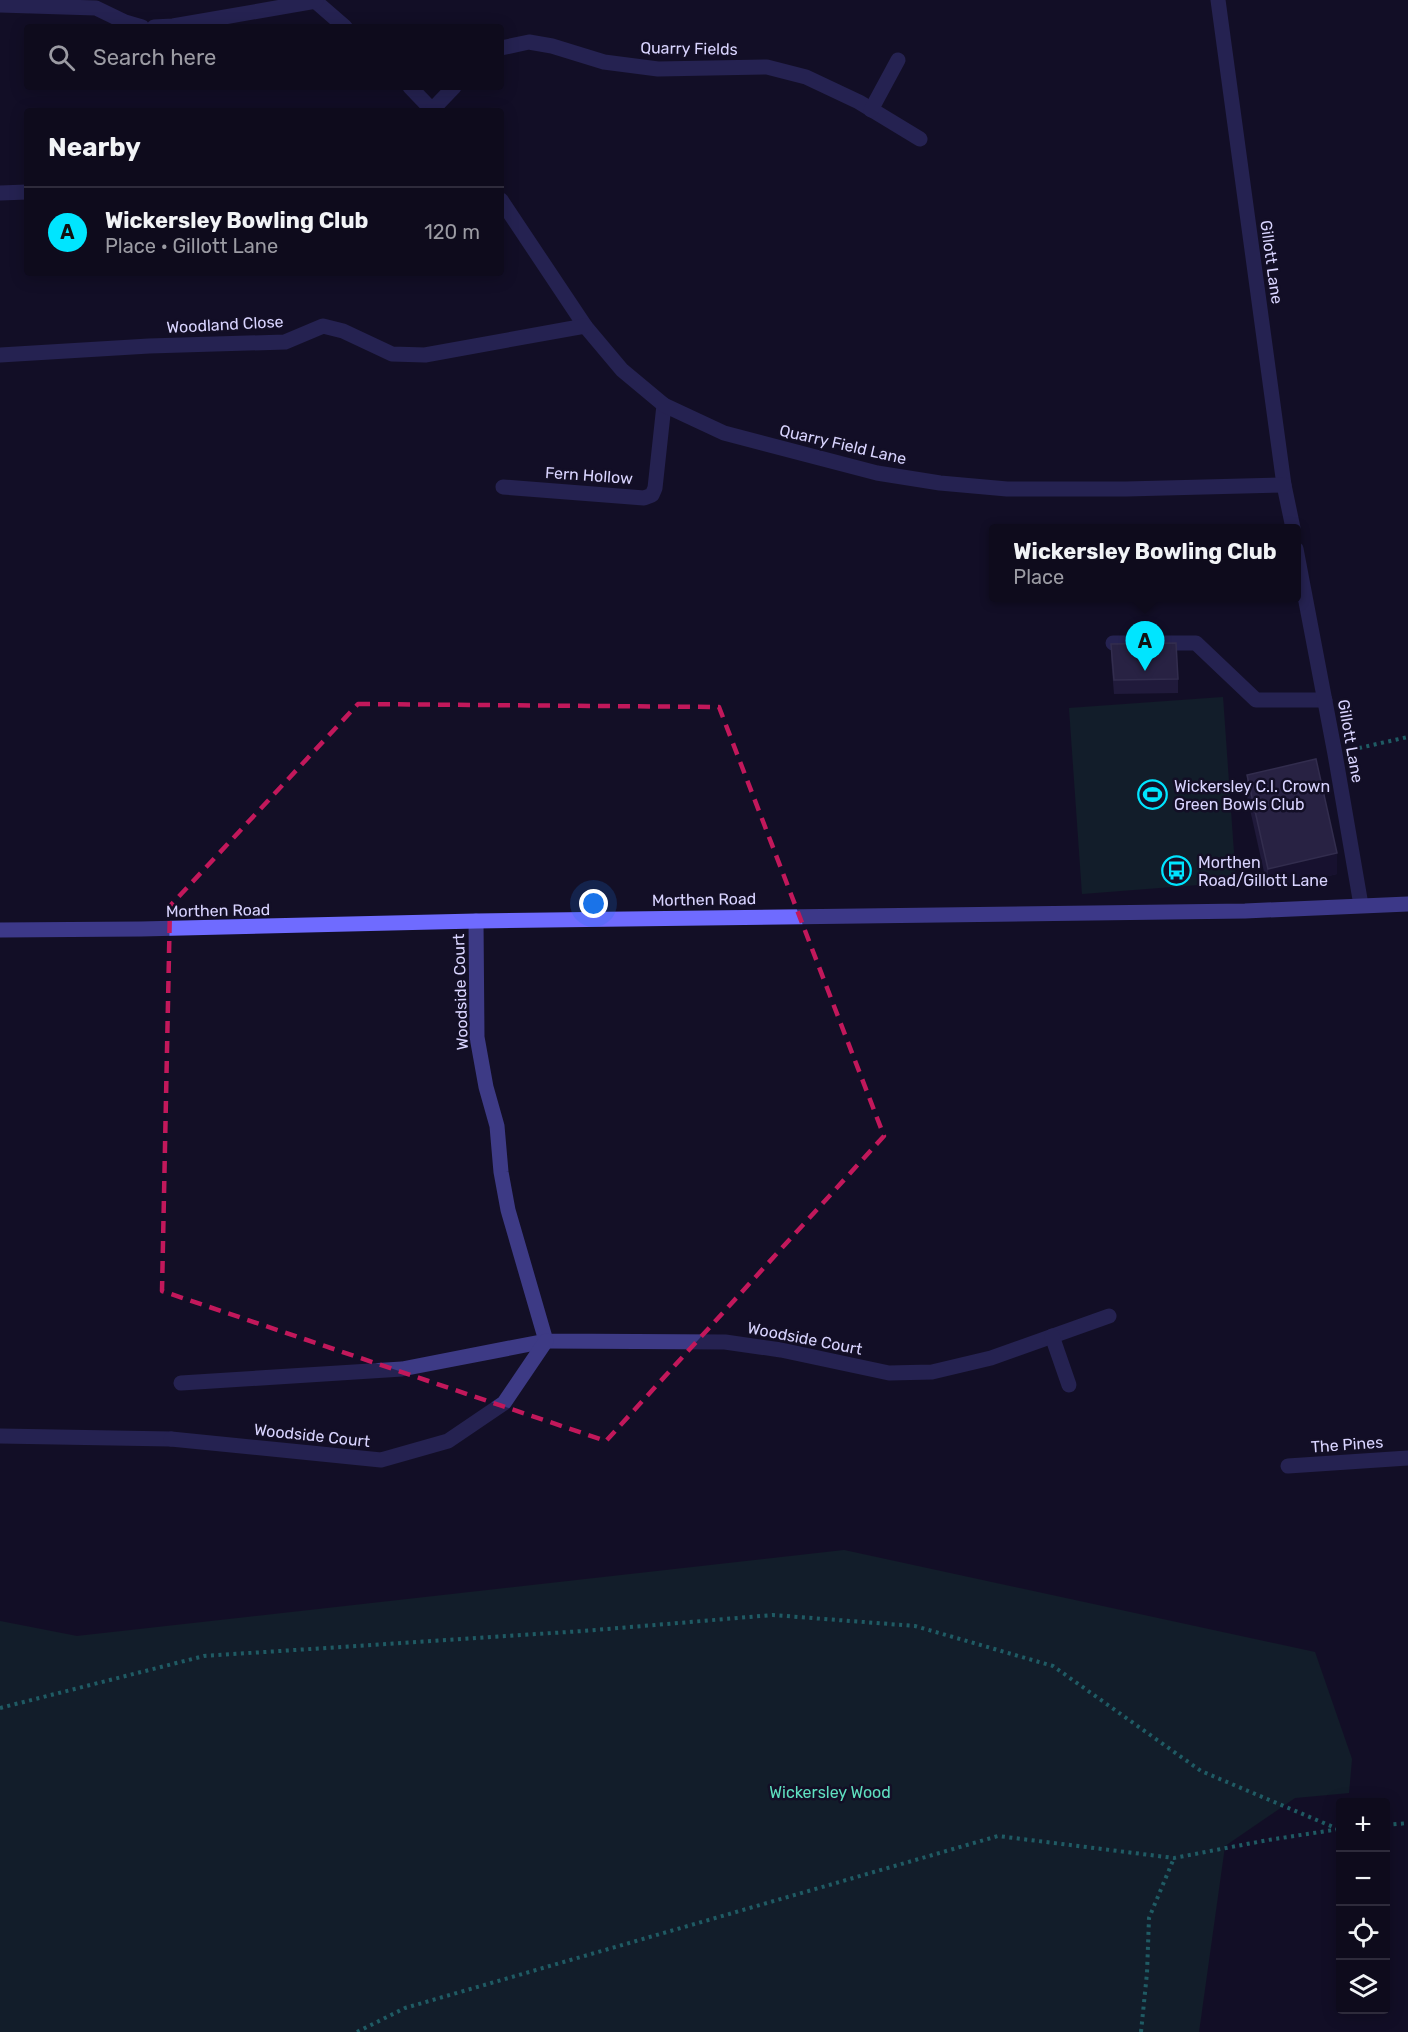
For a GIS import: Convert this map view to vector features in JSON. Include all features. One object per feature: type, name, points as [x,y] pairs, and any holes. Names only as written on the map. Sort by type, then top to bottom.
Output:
[{"type":"main road","name":"Morthen Road","points":[[0,930],[141,930],[476,921],[1245,911],[1408,904]]},
{"type":"street","name":"Gillott Lane","points":[[1218,0],[1284,485],[1292,524]]},
{"type":"street","points":[[184,24],[315,1],[342,24]]},
{"type":"street","points":[[0,5],[96,8],[132,24]]},
{"type":"street","name":"Quarry Fields","points":[[504,47],[529,42],[552,46],[604,62],[658,69],[767,67],[806,76],[920,139]]},
{"type":"street","points":[[871,110],[898,60]]},
{"type":"street","points":[[413,90],[430,108]]},
{"type":"street","points":[[436,108],[451,90]]},
{"type":"street","points":[[0,193],[24,192]]},
{"type":"street","name":"Quarry Field Lane","points":[[504,204],[585,326],[622,370],[664,405],[724,433],[877,473],[940,483],[1019,489],[1284,485]]},
{"type":"street","name":"Woodland Close","points":[[0,355],[149,346],[285,342],[323,326],[343,331],[392,354],[425,356],[585,326]]},
{"type":"street","name":"Fern Hollow","points":[[503,487],[644,498],[652,495],[655,488],[664,405]]},
{"type":"street","name":"Gillott Lane","points":[[1301,575],[1361,906]]},
{"type":"street","points":[[1113,643],[1196,643],[1256,700],[1325,700]]},
{"type":"street","name":"Woodside Court","points":[[476,921],[477,1037],[486,1087],[497,1126],[501,1172],[508,1210],[546,1341]]},
{"type":"street","name":"Woodside Court","points":[[546,1341],[725,1342],[781,1350],[889,1372],[932,1372],[991,1358],[1109,1316]]},
{"type":"street","points":[[1052,1336],[1069,1385]]},
{"type":"street","points":[[181,1383],[402,1369],[546,1341]]},
{"type":"street","name":"Woodside Court","points":[[0,1436],[171,1439],[381,1460],[448,1441],[504,1403],[546,1341]]},
{"type":"street","name":"The Pines","points":[[1288,1466],[1408,1458]]},
{"type":"path","points":[[1335,754],[1408,737]]},
{"type":"path","points":[[0,1708],[204,1656],[572,1632],[773,1615],[915,1626],[1053,1666],[1201,1771],[1336,1828]]},
{"type":"path","points":[[1390,1825],[1408,1823]]},
{"type":"path","points":[[357,2032],[405,2008],[998,1836],[1174,1858],[1336,1830]]},
{"type":"path","points":[[1141,2032],[1147,1973],[1149,1918],[1174,1858]]},
{"type":"highlighted area","points":[[358,704],[719,707],[884,1136],[606,1441],[162,1291],[170,906]]},
{"type":"green space","name":"Wickersley C.I. Crown Green Bowls Club","points":[[1223,697],[1236,882],[1082,894],[1069,708]]},
{"type":"green space","name":"Wickersley Wood","points":[[844,1550],[1315,1652],[1352,1759],[1349,1793],[1295,1798],[1225,1846],[1199,2032],[0,2032],[0,1621],[77,1636]]},
{"type":"building","points":[[1176,643],[1178,679],[1114,680],[1111,644]]},
{"type":"building","points":[[1316,759],[1337,853],[1268,869],[1247,775]]},
{"type":"place","name":"Wickersley Bowling Club","points":[[1145,671]]},
{"type":"place","name":"Wickersley C.I. Crown Green Bowls Club","points":[[1153,795]]},
{"type":"place","name":"Morthen Road/Gillott Lane","points":[[1177,871]]}]
